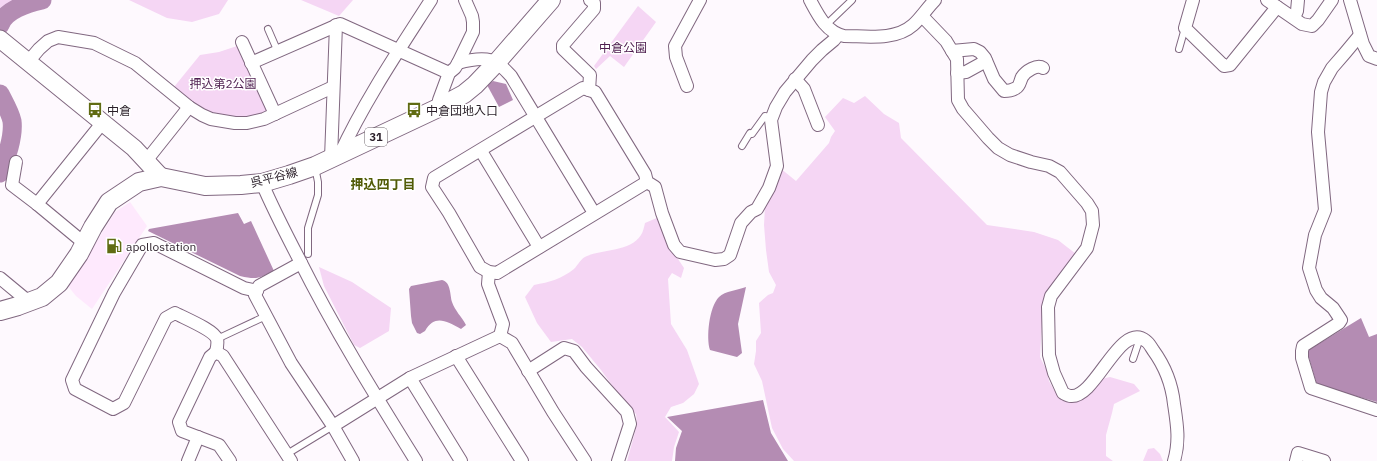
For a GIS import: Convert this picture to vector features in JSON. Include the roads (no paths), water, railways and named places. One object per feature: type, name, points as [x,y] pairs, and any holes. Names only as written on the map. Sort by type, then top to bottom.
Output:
[{"type":"main road","name":"呉平谷線","points":[[0,311],[42,297],[59,283],[79,254],[92,227],[109,202],[139,182],[161,177],[205,186],[241,185],[262,183],[315,166],[464,94],[475,85],[551,0]]},
{"type":"street","points":[[336,156],[399,50],[431,0]]},
{"type":"street","points":[[439,107],[439,100],[448,73],[455,68],[473,32],[472,16],[465,0]]},
{"type":"street","points":[[589,90],[590,75],[563,49],[562,45],[594,9],[594,3],[590,0]]},
{"type":"street","points":[[687,86],[676,57],[675,46],[700,0]]},
{"type":"street","points":[[810,0],[820,18],[830,30],[838,35],[844,36],[895,35],[912,26],[935,0]]},
{"type":"street","points":[[1194,0],[1185,28],[1224,66],[1230,65],[1278,7]]},
{"type":"street","points":[[1267,0],[1302,24],[1312,26],[1332,0]]},
{"type":"street","points":[[1294,18],[1297,11],[1298,0]]},
{"type":"street","points":[[1350,0],[1363,44],[1369,56],[1377,60]]},
{"type":"street","points":[[922,16],[946,41],[957,59],[958,100],[963,109],[988,138],[998,148],[1010,155],[1049,166],[1060,172],[1087,203],[1092,211],[1093,225],[1086,248],[1051,296],[1048,307],[1049,355],[1054,373],[1063,393],[1070,396],[1077,395],[1084,391],[1121,345],[1132,338],[1146,340],[1159,359],[1174,398],[1178,439],[1174,461]]},
{"type":"street","points":[[252,63],[340,24],[448,73]]},
{"type":"street","points":[[336,25],[333,87],[336,156]]},
{"type":"street","points":[[647,182],[497,273],[490,272],[480,267],[449,213],[432,187],[434,178],[537,118],[584,88],[595,92],[645,174],[647,182],[655,187],[662,213],[674,245],[680,252],[715,260],[724,259],[730,255],[742,223],[751,212],[757,209],[769,188],[777,166],[771,120],[785,92],[812,60],[838,35]]},
{"type":"street","points":[[1360,35],[1332,68],[1324,82],[1321,92],[1318,132],[1325,210],[1315,235],[1309,268],[1316,290],[1321,298],[1334,308],[1341,320],[1339,323],[1304,344],[1302,358],[1311,388],[1377,410]]},
{"type":"street","points":[[28,62],[48,41],[58,37],[94,43],[135,63],[190,107],[211,119],[236,123],[255,122],[333,87]]},
{"type":"street","points":[[2,40],[134,148],[161,177]]},
{"type":"street","points":[[242,42],[275,114]]},
{"type":"street","points":[[952,51],[974,49],[980,52],[994,79],[1004,91],[1010,91],[1017,88],[1023,76],[1036,66],[1041,66],[1043,68]]},
{"type":"street","points":[[458,63],[488,59],[496,62],[511,76],[594,213]]},
{"type":"street","points":[[957,73],[966,72],[986,61]]},
{"type":"street","points":[[795,80],[804,89],[818,125]]},
{"type":"street","points":[[146,161],[190,107]]},
{"type":"street","points":[[37,204],[103,122]]},
{"type":"street","points":[[481,150],[539,247]]},
{"type":"street","points":[[16,162],[12,185],[84,243]]},
{"type":"street","points":[[262,183],[282,226],[304,259],[323,308],[416,461]]},
{"type":"street","points":[[216,352],[217,339],[214,335],[202,326],[175,313],[166,318],[124,403],[113,409],[75,390],[72,380],[114,293],[142,245],[154,242],[244,288],[257,291]]},
{"type":"street","points":[[304,259],[259,286],[255,295],[291,363],[333,426],[353,461]]},
{"type":"street","points":[[490,272],[488,284],[503,324],[500,336]]},
{"type":"street","points":[[0,278],[30,302]]},
{"type":"street","points":[[333,426],[410,378],[500,336]]},
{"type":"street","points":[[500,336],[512,344],[553,412],[585,461]]},
{"type":"street","points":[[528,371],[564,348],[574,351],[586,367],[628,412],[630,424],[618,461]]},
{"type":"street","points":[[216,352],[210,356],[179,422],[182,431],[219,445],[230,461]]},
{"type":"street","points":[[216,352],[224,356],[289,458]]},
{"type":"street","points":[[456,356],[522,461]]},
{"type":"street","points":[[410,378],[461,461]]},
{"type":"street","points":[[188,461],[198,437]]},
{"type":"street","points":[[1296,461],[1298,453],[1324,461]]},
{"type":"lane","points":[[826,25],[852,0]]},
{"type":"lane","points":[[1180,49],[1185,28]]},
{"type":"lane","points":[[268,29],[278,52]]},
{"type":"lane","points":[[742,146],[750,133],[752,134],[764,116],[772,118]]},
{"type":"lane","points":[[304,259],[308,228],[318,195],[318,182],[315,166]]},
{"type":"lane","points":[[217,339],[266,316]]},
{"type":"lane","points":[[1133,359],[1140,338]]},
{"type":"lane","points":[[289,458],[333,426]]},
{"type":"waterway","points":[[0,25],[12,11],[24,5],[42,0]]},
{"type":"waterway","points":[[0,94],[12,121],[12,134],[9,148],[0,173]]},
{"type":"place","name":"中倉","points":[[95,110]]},
{"type":"place","name":"中倉団地入口","points":[[414,110]]},
{"type":"place","name":"apollostation","points":[[114,246]]},
{"type":"district","name":"押込四丁目","points":[[383,184]]},
{"type":"park label","name":"中倉公園","points":[[623,47]]},
{"type":"park label","name":"押込第2公園","points":[[223,83]]}]
